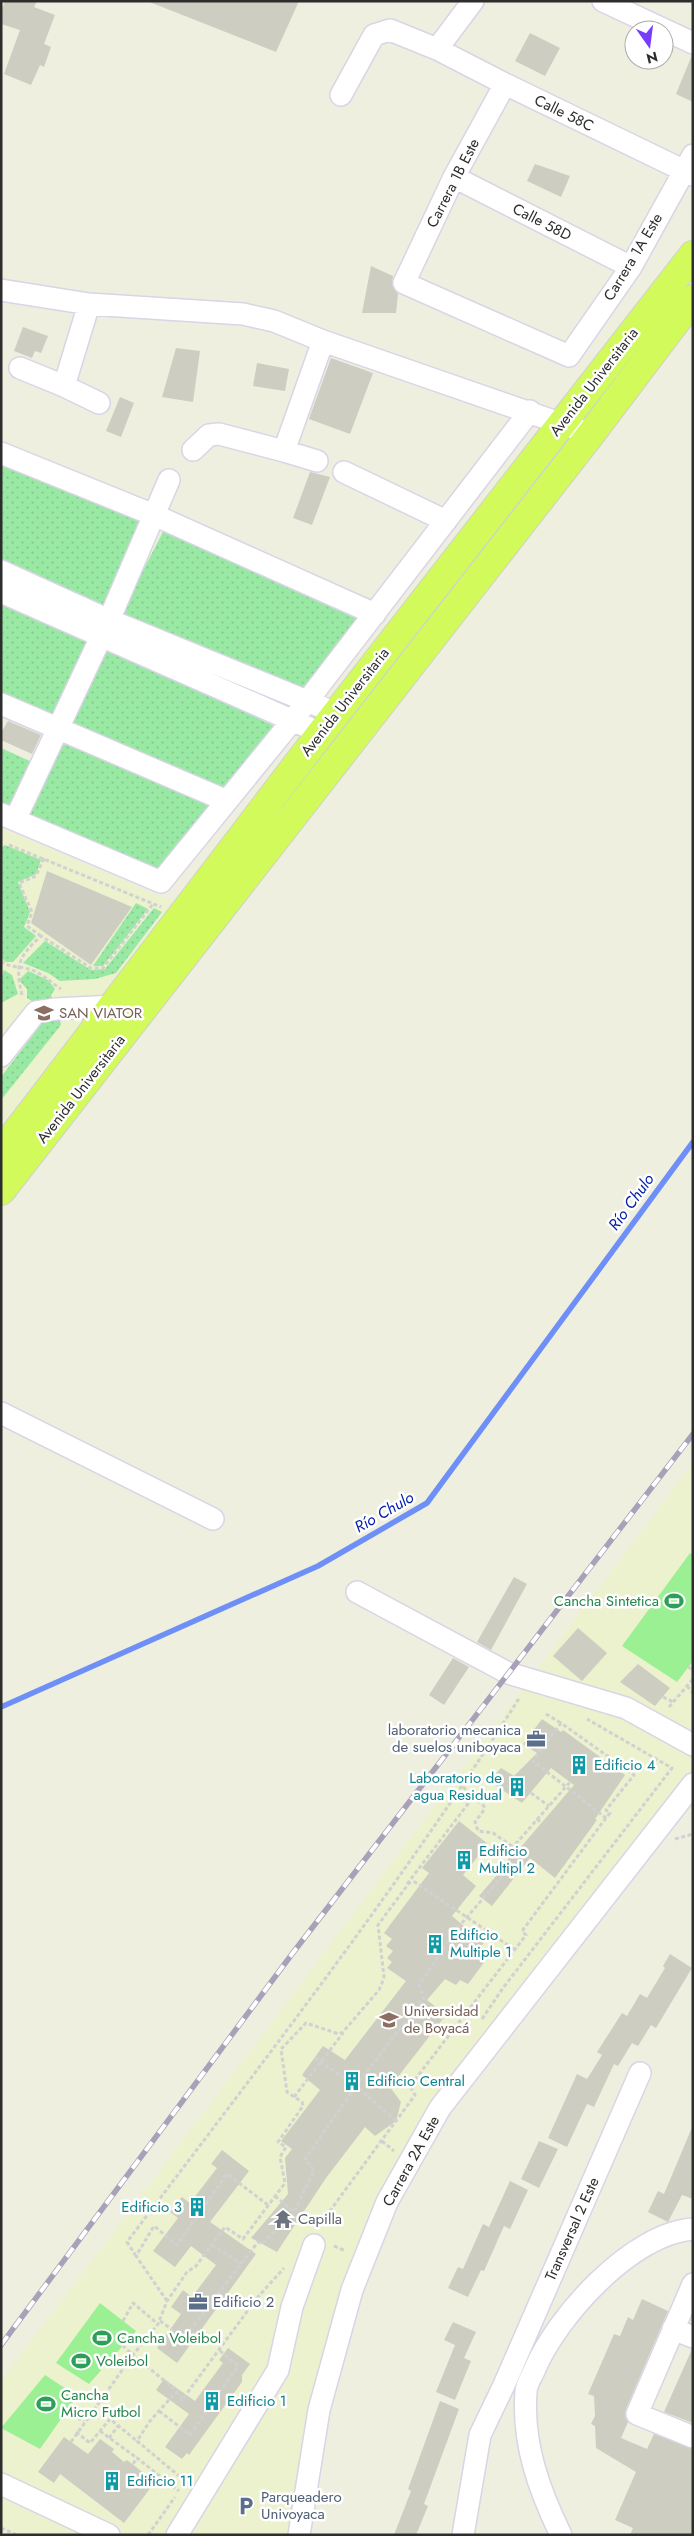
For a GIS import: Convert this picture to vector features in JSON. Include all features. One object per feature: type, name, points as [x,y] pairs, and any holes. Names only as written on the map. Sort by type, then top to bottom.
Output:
[{"type":"main road","name":"Avenida Universitaria","points":[[1,1152],[329,723],[693,255]]},
{"type":"main road","name":"Avenida Universitaria","points":[[1,1191],[591,434],[693,299]]},
{"type":"street","points":[[437,49],[473,1]]},
{"type":"street","points":[[603,1],[693,43]]},
{"type":"street","name":"Calle 58C","points":[[342,95],[374,35],[390,30],[437,49],[505,84],[690,167]]},
{"type":"street","name":"Carrera 1B Este","points":[[505,84],[454,177],[404,283],[569,356]]},
{"type":"street","name":"Carrera 1A Este","points":[[569,356],[631,267],[690,167]]},
{"type":"street","name":"Calle 58D","points":[[454,177],[631,267]]},
{"type":"street","points":[[1,290],[89,304],[243,314],[274,320],[323,341],[563,422],[591,434]]},
{"type":"street","points":[[64,386],[89,304]]},
{"type":"street","points":[[284,451],[323,341]]},
{"type":"street","points":[[20,368],[99,403]]},
{"type":"street","points":[[170,480],[105,628],[58,728],[8,817],[161,882],[308,701],[530,411]]},
{"type":"street","points":[[193,450],[208,435],[219,434],[317,461]]},
{"type":"street","points":[[1,453],[154,515],[375,614]]},
{"type":"street","points":[[344,472],[446,521]]},
{"type":"street","points":[[1,571],[105,628],[292,721],[329,723]]},
{"type":"street","points":[[1,592],[308,701],[329,723]]},
{"type":"street","points":[[1,704],[227,801]]},
{"type":"street","points":[[1,1056],[36,1012],[114,1006]]},
{"type":"street","points":[[1,1414],[213,1519]]},
{"type":"street","points":[[357,1592],[508,1673],[626,1708],[693,1745]]},
{"type":"street","name":"Carrera 2A Este","points":[[299,2535],[319,2410],[352,2290],[387,2202],[440,2108],[693,1784]]},
{"type":"street","name":"Transversal 2 Este","points":[[463,2535],[480,2435],[504,2386],[640,2073]]},
{"type":"street","points":[[561,2535],[543,2498],[530,2453],[526,2421],[526,2390],[539,2358],[562,2322],[586,2294],[615,2267],[645,2247],[679,2230],[693,2229]]},
{"type":"street","points":[[177,2535],[278,2370],[292,2307],[319,2241]]},
{"type":"street","points":[[693,2284],[637,2414],[693,2437]]},
{"type":"street","points":[[672,2329],[693,2337]]},
{"type":"street","points":[[504,2386],[526,2390]]},
{"type":"street","points":[[1,2484],[109,2535]]},
{"type":"path","points":[[9,846],[44,858],[182,916]]},
{"type":"path","points":[[44,858],[36,876],[19,883],[32,912],[27,926],[91,968],[103,968],[153,904]]},
{"type":"path","points":[[22,995],[17,976],[18,967],[41,936]]},
{"type":"path","points":[[1,961],[6,965],[29,969],[49,979],[65,991]]},
{"type":"path","points":[[688,1667],[693,1670]]},
{"type":"path","points":[[669,1708],[693,1679]]},
{"type":"path","points":[[687,1686],[693,1693]]},
{"type":"path","points":[[167,2301],[127,2242],[278,2042],[463,1787],[522,1694]]},
{"type":"path","points":[[663,1697],[674,1702]]},
{"type":"path","points":[[350,2253],[319,2241],[346,2186],[415,2095],[410,2086],[526,1935],[522,1931],[610,1813],[606,1810],[634,1775],[546,1714]]},
{"type":"path","points":[[481,2020],[515,1972],[672,1768],[585,1718]]},
{"type":"path","points":[[561,1723],[532,1761],[606,1818]]},
{"type":"path","points":[[123,2321],[133,2303],[159,2323],[184,2338],[258,2242],[262,2244],[294,2212],[314,2170],[305,2159],[356,2086],[424,1998],[419,1986],[467,1918],[506,1872],[512,1847],[566,1789],[570,1782]]},
{"type":"path","points":[[463,1787],[484,1806],[484,1810],[475,1822],[478,1831],[493,1832],[512,1847]]},
{"type":"path","points":[[531,1792],[549,1806]]},
{"type":"path","points":[[294,2097],[343,2032],[379,1990],[384,1978],[378,1925],[474,1796]]},
{"type":"path","points":[[537,1819],[542,1823]]},
{"type":"path","points":[[406,1885],[415,1882],[515,1950]]},
{"type":"path","points":[[71,2442],[76,2432],[132,2355],[159,2323],[167,2301],[187,2272],[196,2266],[225,2227],[242,2239],[285,2183],[280,2157],[286,2147],[278,2142],[303,2106],[287,2092],[281,2049],[306,2023],[339,2034],[343,2032]]},
{"type":"path","points":[[315,2058],[356,2086],[396,2121]]},
{"type":"path","points":[[382,2141],[394,2151],[399,2143]]},
{"type":"path","points":[[136,2256],[154,2226],[177,2245],[227,2174],[268,2205]]},
{"type":"path","points":[[274,2196],[294,2212]]},
{"type":"path","points":[[212,2245],[241,2264]]},
{"type":"path","points":[[123,2346],[177,2391],[182,2400],[257,2298],[288,2264]]},
{"type":"path","points":[[159,2411],[190,2435],[238,2366],[219,2350]]},
{"type":"path","points":[[137,2441],[159,2411],[177,2391]]},
{"type":"path","points":[[66,2412],[84,2421]]},
{"type":"path","points":[[76,2432],[90,2443],[110,2419],[186,2480],[148,2535]]},
{"type":"path","points":[[109,2438],[118,2426]]},
{"type":"path","points":[[100,2431],[179,2491]]},
{"type":"path","points":[[133,2464],[137,2458]]},
{"type":"path","points":[[1,2528],[16,2535]]},
{"type":"shaded area","name":"SAN VIATOR","points":[[1,828],[174,902],[1,1124]]},
{"type":"shaded area","name":"Universidad de Boyacá","points":[[693,1463],[693,1780],[484,2048],[375,2229],[297,2535],[1,2535],[1,2381]]},
{"type":"green space","points":[[1,458],[150,524],[103,609],[1,565]]},
{"type":"green space","points":[[165,528],[360,620],[288,716],[107,640]]},
{"type":"green space","points":[[1,601],[90,643],[56,718],[1,694]]},
{"type":"green space","points":[[104,647],[279,728],[225,792],[68,723]]},
{"type":"green space","points":[[64,738],[215,805],[159,872],[25,817]]},
{"type":"green space","points":[[1,748],[32,762],[7,817],[1,814]]},
{"type":"green space","points":[[5,845],[41,860],[36,874],[18,882],[30,912],[24,927],[36,936],[13,962],[6,962],[1,958],[1,848]]},
{"type":"green space","points":[[136,903],[148,909],[103,966],[93,966]]},
{"type":"green space","points":[[154,908],[162,912],[116,973],[95,979],[60,981],[48,973],[23,963],[45,941],[91,970],[105,969]]},
{"type":"green space","points":[[4,970],[12,975],[18,994],[1,1003],[1,979]]},
{"type":"green space","points":[[28,971],[48,980],[55,989],[51,995],[53,1000],[35,1003],[27,998],[27,989],[19,980]]},
{"type":"green space","points":[[59,1015],[61,1025],[1,1100],[1,1077],[45,1019]]},
{"type":"green space","name":"Cancha Sintetica","points":[[690,1553],[693,1555],[693,1661],[677,1682],[622,1646]]},
{"type":"green space","name":"Cancha Voleibol","points":[[100,2303],[136,2331],[89,2384],[56,2363]]},
{"type":"green space","name":"Cancha Micro Futbol","points":[[45,2375],[77,2396],[40,2449],[1,2428]]},
{"type":"building","points":[[5,1],[37,1],[34,7],[55,15],[44,44],[51,47],[44,67],[40,65],[31,85],[4,74],[20,30],[1,24],[1,12]]},
{"type":"building","points":[[147,1],[299,1],[276,52]]},
{"type":"building","points":[[530,33],[560,48],[545,76],[515,61]]},
{"type":"building","points":[[693,55],[693,102],[676,94]]},
{"type":"building","points":[[535,164],[570,176],[561,197],[527,181]]},
{"type":"building","points":[[371,266],[393,276],[392,285],[398,294],[396,313],[362,313]]},
{"type":"building","points":[[23,327],[48,336],[41,353],[35,351],[32,358],[14,351]]},
{"type":"building","points":[[176,348],[200,351],[193,402],[162,397]]},
{"type":"building","points":[[331,358],[373,373],[350,434],[309,419]]},
{"type":"building","points":[[257,363],[289,369],[285,391],[253,386]]},
{"type":"building","points":[[120,397],[134,403],[121,437],[106,431]]},
{"type":"building","points":[[310,472],[330,477],[312,525],[293,518]]},
{"type":"building","points":[[8,721],[41,735],[32,754],[1,740],[1,733]]},
{"type":"building","points":[[47,871],[132,907],[91,965],[31,923]]},
{"type":"building","points":[[514,1577],[527,1584],[491,1650],[477,1642]]},
{"type":"building","points":[[578,1628],[607,1653],[582,1681],[553,1656]]},
{"type":"building","points":[[453,1658],[469,1667],[444,1705],[429,1695]]},
{"type":"building","points":[[638,1664],[670,1688],[655,1706],[620,1682]]},
{"type":"building","points":[[542,1719],[561,1732],[563,1730],[625,1775],[595,1819],[597,1820],[555,1878],[530,1858],[492,1906],[479,1896],[574,1785],[551,1768],[522,1803],[489,1781],[501,1768],[514,1776],[537,1753],[523,1744]]},
{"type":"building","points":[[459,1821],[488,1844],[463,1875],[476,1886],[452,1916],[484,1943],[481,1946],[491,1953],[468,1984],[460,1980],[456,1985],[445,1979],[427,2000],[446,2015],[390,2087],[401,2102],[396,2121],[375,2136],[365,2127],[326,2178],[277,2252],[251,2238],[288,2194],[285,2158],[292,2149],[281,2141],[320,2090],[302,2075],[323,2046],[345,2060],[406,1981],[387,1968],[392,1962],[387,1958],[393,1951],[386,1946],[392,1939],[384,1933],[429,1873],[422,1868]]},
{"type":"building","points":[[670,1954],[692,1968],[656,2028],[651,2025],[638,2046],[632,2043],[618,2066],[614,2064],[594,2107],[587,2104],[567,2147],[548,2138],[577,2074],[587,2079],[602,2055],[597,2052],[622,2013],[627,2016],[640,1994],[647,1998],[665,1968],[663,1966]]},
{"type":"building","points":[[693,2125],[693,2199],[682,2195],[668,2222],[648,2212],[658,2191],[664,2194]]},
{"type":"building","points":[[539,2141],[558,2149],[539,2188],[521,2179]]},
{"type":"building","points":[[222,2150],[249,2171],[210,2222],[256,2254],[177,2363],[157,2348],[181,2314],[171,2307],[183,2290],[192,2297],[216,2265],[191,2246],[175,2267],[153,2251],[178,2218],[170,2212],[182,2197],[190,2203],[217,2168],[211,2164]]},
{"type":"building","points":[[510,2181],[528,2190],[510,2229],[504,2226],[484,2271],[481,2270],[468,2297],[448,2288],[458,2267],[463,2269],[483,2224],[489,2227]]},
{"type":"building","points":[[642,2299],[668,2311],[626,2409],[625,2416],[628,2422],[621,2438],[647,2449],[654,2434],[693,2449],[693,2535],[630,2535],[633,2528],[615,2520],[636,2472],[596,2448],[595,2426],[591,2424],[595,2416],[594,2396],[588,2394],[614,2334],[620,2336],[628,2317],[633,2320]]},
{"type":"building","points":[[453,2322],[476,2332],[464,2358],[471,2361],[455,2400],[436,2392],[455,2345],[444,2340]]},
{"type":"building","name":"Edificio 1","points":[[228,2348],[250,2364],[242,2375],[242,2382],[189,2455],[187,2453],[182,2459],[165,2447],[189,2414],[156,2390],[164,2379],[195,2401],[223,2363],[219,2360]]},
{"type":"building","points":[[693,2349],[693,2423],[664,2412]]},
{"type":"building","points":[[440,2401],[459,2409],[424,2504],[428,2506],[416,2535],[394,2535],[411,2491],[408,2489]]},
{"type":"building","name":"Edificio 11","points":[[64,2437],[88,2454],[100,2439],[114,2449],[112,2452],[124,2462],[127,2460],[155,2482],[124,2523],[60,2474],[54,2483],[38,2472]]},
{"type":"waterway","name":"Río Chulo","points":[[1,1707],[318,1566],[427,1503],[693,1142]]},
{"type":"railway","points":[[1,2345],[292,1954],[693,1434]]},
{"type":"place","name":"SAN VIATOR","points":[[44,1013]]},
{"type":"place","name":"Cancha Sintetica","points":[[674,1601]]},
{"type":"place","name":"laboratorio mecanica de suelos uniboyaca","points":[[536,1739]]},
{"type":"place","name":"Edificio 4","points":[[579,1765]]},
{"type":"place","name":"Laboratorio de agua Residual","points":[[517,1787]]},
{"type":"place","name":"Edificio Multipl 2","points":[[464,1860]]},
{"type":"place","name":"Edificio Multiple 1","points":[[435,1944]]},
{"type":"place","name":"Universidad de Boyacá","points":[[389,2020]]},
{"type":"place","name":"Edificio Central","points":[[352,2081]]},
{"type":"place","name":"Edificio 3","points":[[197,2207]]},
{"type":"place","name":"Capilla","points":[[283,2219]]},
{"type":"place","name":"Edificio 2","points":[[198,2302]]},
{"type":"place","name":"Cancha Voleibol","points":[[102,2338]]},
{"type":"place","name":"Voleibol","points":[[81,2361]]},
{"type":"place","name":"Edificio 1","points":[[212,2401]]},
{"type":"place","name":"Cancha Micro Futbol","points":[[46,2404]]},
{"type":"place","name":"Edificio 11","points":[[112,2481]]},
{"type":"place","name":"Parqueadero Univoyaca","points":[[246,2506]]}]
